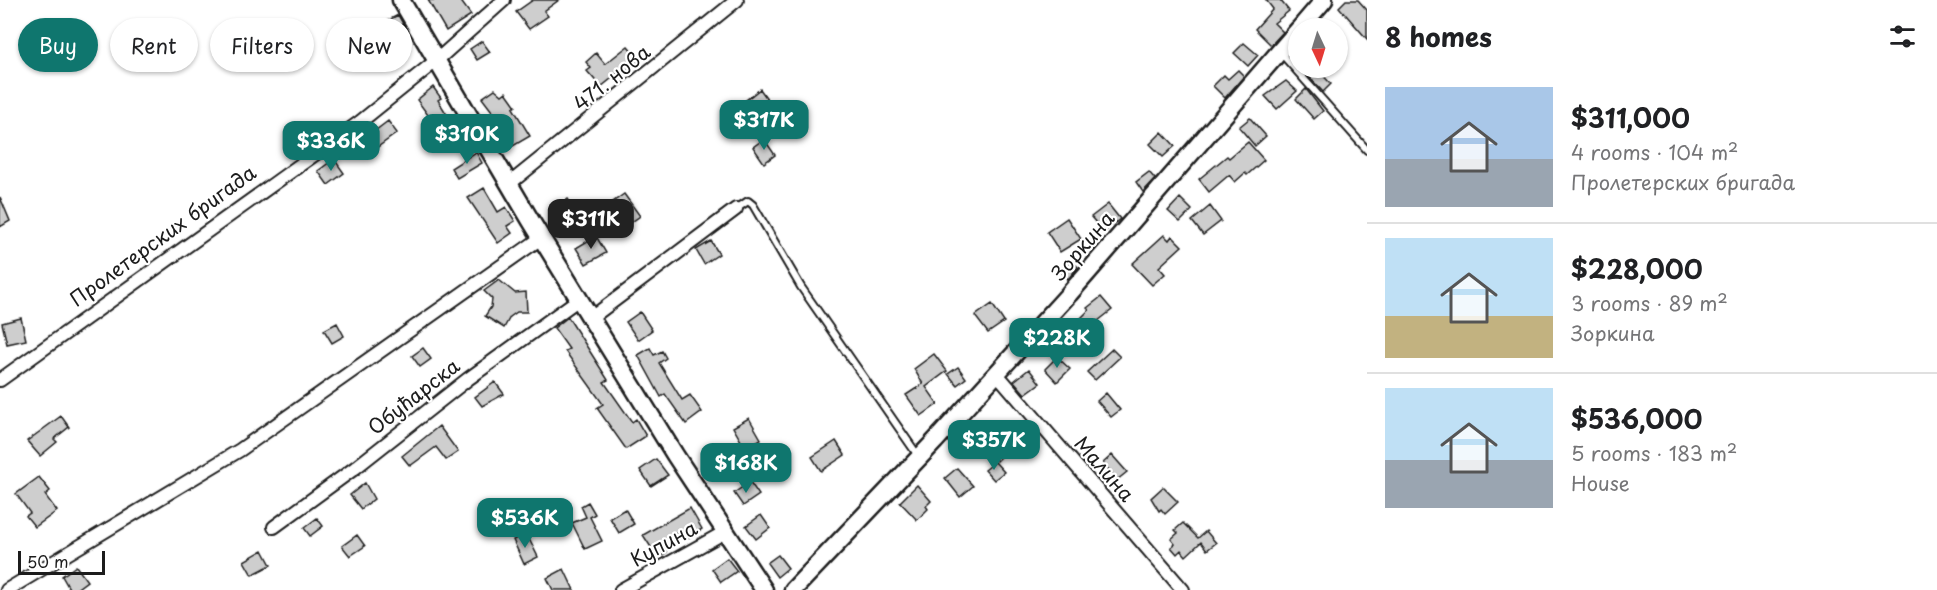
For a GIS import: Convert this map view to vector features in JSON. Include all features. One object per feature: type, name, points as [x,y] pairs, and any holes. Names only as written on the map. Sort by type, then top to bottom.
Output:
[{"type":"street","points":[[401,0],[541,238],[764,590]]},
{"type":"street","name":"Пролетерских бригада","points":[[0,380],[360,122],[437,60],[504,0]]},
{"type":"street","name":"471. нова","points":[[509,184],[737,0]]},
{"type":"street","name":"Зоркина","points":[[1308,18],[1324,0]]},
{"type":"street","name":"Зоркина","points":[[793,590],[997,374],[1288,42]]},
{"type":"street","points":[[591,318],[736,209]]},
{"type":"street","points":[[7,590],[240,450],[541,238]]},
{"type":"street","name":"Обућарска","points":[[274,527],[468,379],[579,299]]},
{"type":"street","name":"Малина","points":[[997,374],[1183,590]]},
{"type":"street","name":"Купина","points":[[621,590],[726,532]]},
{"type":"lane","points":[[1280,52],[1367,150]]},
{"type":"lane","points":[[736,209],[748,201],[753,205],[801,287],[920,458]]},
{"type":"building","points":[[428,0],[460,0],[471,15],[446,31]]},
{"type":"building","points":[[533,0],[559,0],[544,11],[548,16],[529,29],[516,12]]},
{"type":"building","points":[[1266,0],[1280,0],[1289,11],[1274,23],[1283,32],[1271,45],[1255,29],[1273,9]]},
{"type":"building","points":[[1346,0],[1358,0],[1367,10],[1367,39],[1339,7]]},
{"type":"building","points":[[482,41],[490,52],[477,60],[470,49]]},
{"type":"building","points":[[1244,43],[1258,55],[1248,66],[1234,53]]},
{"type":"building","points":[[628,46],[641,61],[625,73],[622,70],[601,87],[587,71],[591,68],[586,62],[596,53],[605,64]]},
{"type":"building","points":[[1238,70],[1244,76],[1225,98],[1213,86],[1224,75],[1228,79]]},
{"type":"building","points":[[1310,78],[1325,78],[1331,84],[1323,92]]},
{"type":"building","points":[[1286,81],[1297,91],[1277,109],[1265,96]]},
{"type":"building","points":[[433,87],[441,98],[438,100],[449,118],[436,126],[417,100]]},
{"type":"building","points":[[495,89],[502,95],[506,92],[516,106],[513,108],[530,136],[513,146],[498,119],[482,98]]},
{"type":"building","points":[[760,89],[768,100],[754,111],[746,100]]},
{"type":"building","points":[[1306,89],[1323,111],[1314,119],[1296,99]]},
{"type":"building","points":[[1250,118],[1266,136],[1255,146],[1239,127]]},
{"type":"building","points":[[388,121],[397,133],[375,149],[367,137]]},
{"type":"building","points":[[1162,132],[1175,146],[1163,157],[1150,144]]},
{"type":"building","points":[[764,139],[775,155],[764,163],[753,147]]},
{"type":"building","points":[[1248,142],[1264,160],[1235,182],[1229,175],[1209,192],[1199,179]]},
{"type":"building","points":[[476,152],[482,163],[457,178],[451,168]]},
{"type":"building","points":[[334,159],[344,173],[328,185],[318,171]]},
{"type":"building","points":[[1149,172],[1155,179],[1143,192],[1136,182]]},
{"type":"building","points":[[484,188],[498,212],[506,207],[515,221],[507,226],[512,233],[498,243],[468,198]]},
{"type":"building","points":[[624,194],[640,216],[615,234],[599,212]]},
{"type":"building","points":[[0,197],[10,221],[0,227]]},
{"type":"building","points":[[1180,198],[1192,210],[1180,222],[1168,211]]},
{"type":"building","points":[[568,199],[574,208],[559,218],[553,209]]},
{"type":"building","points":[[1108,204],[1120,219],[1104,232],[1091,217]]},
{"type":"building","points":[[1210,206],[1221,221],[1203,235],[1192,221]]},
{"type":"building","points":[[1067,218],[1081,239],[1060,252],[1047,232]]},
{"type":"building","points":[[1164,235],[1169,240],[1172,236],[1182,246],[1159,267],[1165,274],[1152,285],[1132,264]]},
{"type":"building","points":[[596,236],[606,253],[586,264],[576,248]]},
{"type":"building","points":[[711,241],[719,254],[704,264],[696,250]]},
{"type":"building","points":[[1071,260],[1078,267],[1068,279],[1060,270]]},
{"type":"building","points":[[499,280],[515,293],[526,292],[527,312],[517,312],[510,317],[504,328],[485,316],[491,307],[492,299],[484,291]]},
{"type":"building","points":[[1101,297],[1112,310],[1089,328],[1092,331],[1073,350],[1061,338],[1089,310],[1087,308]]},
{"type":"building","points":[[992,304],[1004,322],[988,333],[975,316]]},
{"type":"building","points":[[640,312],[652,330],[638,340],[626,322]]},
{"type":"building","points":[[568,317],[608,380],[604,382],[632,422],[636,419],[646,436],[626,449],[597,408],[603,404],[565,351],[569,349],[554,328]]},
{"type":"building","points":[[21,318],[26,340],[7,344],[2,323]]},
{"type":"building","points":[[337,323],[344,336],[332,343],[324,330]]},
{"type":"building","points":[[423,348],[431,359],[420,367],[412,356]]},
{"type":"building","points":[[650,348],[654,355],[662,351],[666,358],[659,363],[682,400],[690,395],[702,412],[686,424],[665,394],[661,397],[638,355]]},
{"type":"building","points":[[1112,349],[1120,357],[1095,380],[1087,372]]},
{"type":"building","points":[[934,354],[947,371],[926,387],[938,404],[921,416],[906,395],[923,384],[914,369]]},
{"type":"building","points":[[1057,357],[1070,369],[1057,382],[1045,369]]},
{"type":"building","points":[[958,367],[966,378],[957,385],[948,374]]},
{"type":"building","points":[[1029,369],[1040,383],[1025,394],[1014,381]]},
{"type":"building","points":[[495,382],[504,394],[482,406],[475,397]]},
{"type":"building","points":[[1106,393],[1120,410],[1111,417],[1097,401]]},
{"type":"building","points":[[61,416],[69,427],[54,439],[57,442],[40,456],[27,441]]},
{"type":"building","points":[[749,418],[761,439],[745,448],[733,427]]},
{"type":"building","points":[[998,422],[1017,441],[997,461],[978,443],[986,435],[982,431],[988,424],[992,428]]},
{"type":"building","points":[[439,426],[458,452],[446,460],[436,447],[410,466],[402,456]]},
{"type":"building","points":[[836,441],[845,455],[821,471],[812,457]]},
{"type":"building","points":[[1112,455],[1127,472],[1117,480],[1103,463]]},
{"type":"building","points":[[656,459],[668,475],[651,486],[640,470]]},
{"type":"building","points":[[995,462],[1004,472],[994,480],[985,470]]},
{"type":"building","points":[[957,468],[973,486],[960,497],[945,478]]},
{"type":"building","points":[[39,477],[50,491],[45,495],[57,511],[35,527],[26,516],[30,513],[16,494]]},
{"type":"building","points":[[750,482],[759,495],[743,506],[734,493]]},
{"type":"building","points":[[365,483],[374,499],[361,509],[350,495]]},
{"type":"building","points":[[917,485],[931,501],[926,506],[928,509],[917,520],[900,502]]},
{"type":"building","points":[[1163,487],[1178,502],[1165,514],[1161,509],[1159,511],[1151,498]]},
{"type":"building","points":[[588,502],[595,514],[590,517],[602,541],[585,549],[572,523],[586,517],[581,506]]},
{"type":"building","points":[[690,508],[702,529],[685,540],[680,531],[661,543],[667,552],[658,558],[643,535]]},
{"type":"building","points":[[625,509],[634,524],[619,533],[610,518]]},
{"type":"building","points":[[761,515],[770,528],[756,539],[746,526]]},
{"type":"building","points":[[317,518],[323,526],[310,536],[304,528]]},
{"type":"building","points":[[1183,523],[1198,538],[1206,531],[1216,543],[1207,550],[1201,542],[1186,556],[1181,550],[1177,554],[1171,547],[1175,544],[1171,539],[1178,533],[1175,530]]},
{"type":"building","points":[[526,533],[538,557],[524,564],[513,540]]},
{"type":"building","points":[[357,535],[365,546],[350,556],[342,546]]},
{"type":"building","points":[[263,550],[271,565],[252,575],[244,561]]},
{"type":"building","points":[[778,555],[788,568],[777,577],[767,563]]},
{"type":"building","points":[[727,558],[737,571],[721,582],[712,569]]},
{"type":"building","points":[[76,566],[87,581],[75,590],[70,590],[62,576]]},
{"type":"building","points":[[564,569],[574,590],[553,590],[547,578]]}]
